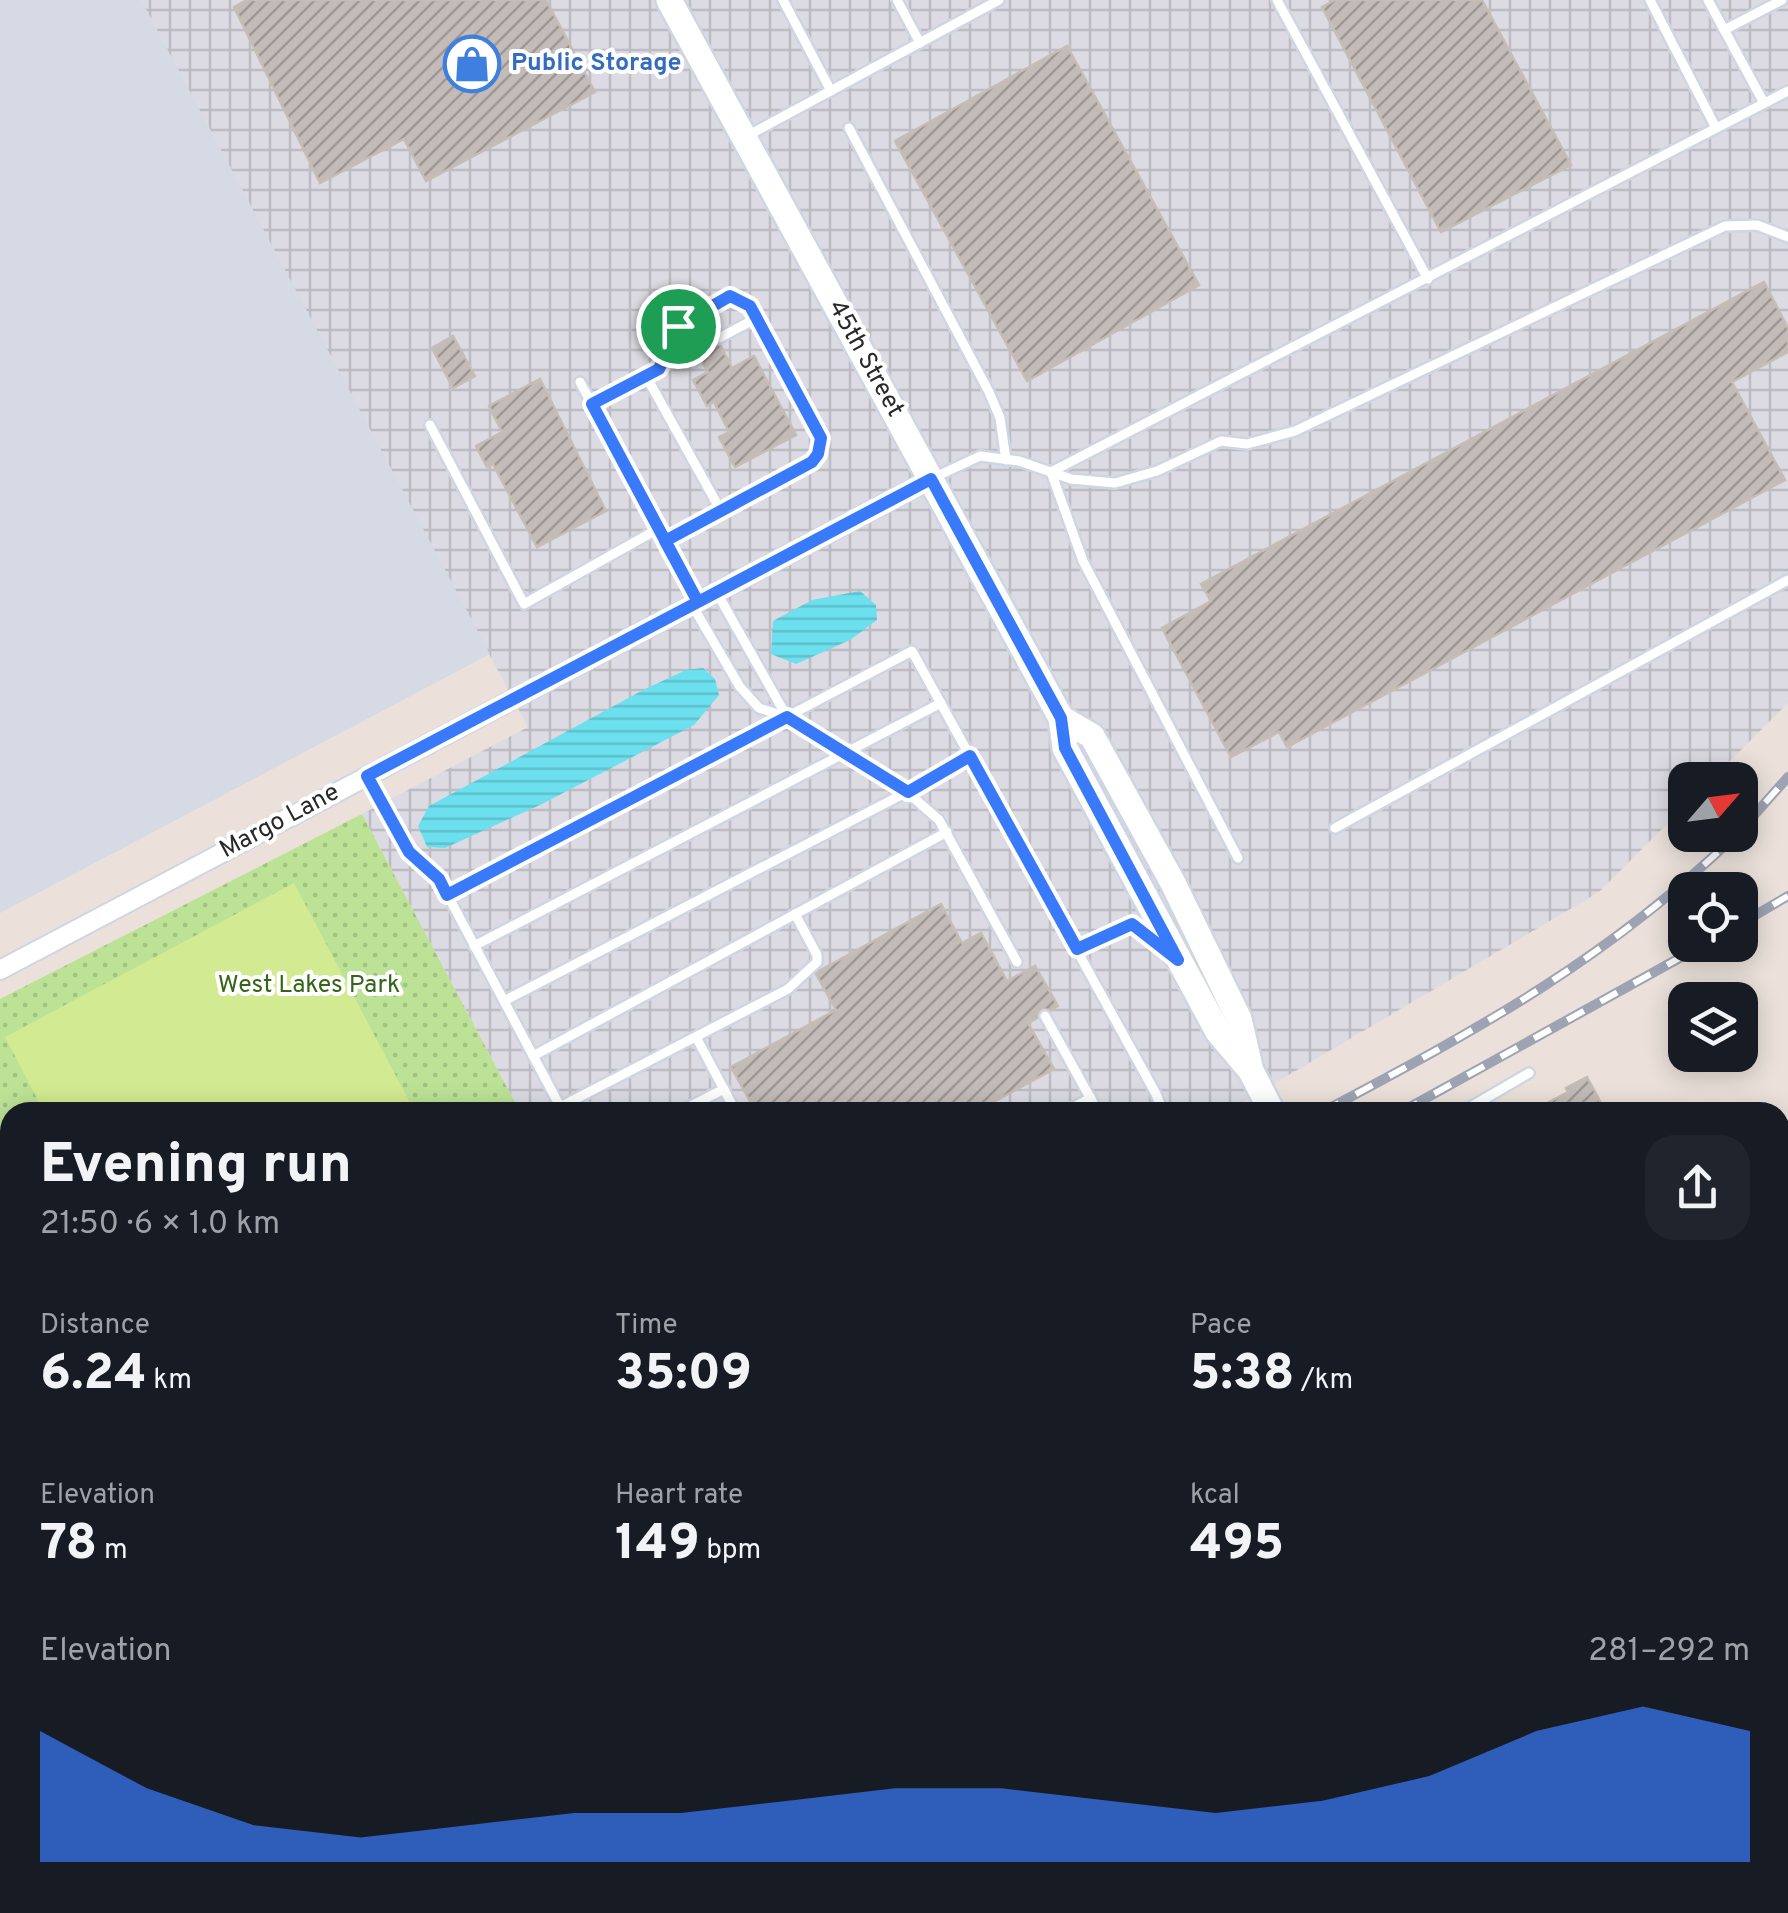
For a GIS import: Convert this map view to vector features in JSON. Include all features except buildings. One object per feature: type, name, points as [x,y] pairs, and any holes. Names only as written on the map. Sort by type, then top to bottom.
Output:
[{"type":"main road","name":"45th Street","points":[[670,0],[1061,718],[1065,748],[1178,960],[1218,1032],[1251,1071],[1267,1102]]},
{"type":"main road","name":"45th Street","points":[[1061,718],[1092,736],[1173,883],[1239,1020],[1251,1071]]},
{"type":"street","name":"Margo Lane","points":[[0,970],[931,479]]},
{"type":"lane","points":[[783,0],[831,91]]},
{"type":"lane","points":[[897,0],[920,43]]},
{"type":"lane","points":[[744,138],[999,0]]},
{"type":"lane","points":[[1277,0],[1428,279]]},
{"type":"lane","points":[[1650,0],[1716,128]]},
{"type":"lane","points":[[1708,0],[1764,103]]},
{"type":"lane","points":[[1724,30],[1782,0]]},
{"type":"lane","points":[[1051,472],[1788,91]]},
{"type":"lane","points":[[849,128],[989,392],[1000,418],[1006,460]]},
{"type":"lane","points":[[931,479],[980,456],[1071,479],[1115,483],[1158,471],[1221,441],[1247,444],[1295,431],[1725,226],[1757,224],[1788,237]]},
{"type":"lane","points":[[659,369],[678,326],[730,296],[750,306],[821,438],[812,462],[665,541]]},
{"type":"lane","points":[[719,338],[757,318]]},
{"type":"lane","points":[[592,404],[697,349]]},
{"type":"lane","points":[[646,376],[721,511]]},
{"type":"lane","points":[[580,382],[740,687],[758,708],[787,717],[908,792],[939,820],[1016,962]]},
{"type":"lane","points":[[430,425],[524,604],[658,529]]},
{"type":"lane","points":[[1051,472],[1083,561],[1238,858]]},
{"type":"lane","points":[[1335,828],[1788,580]]},
{"type":"lane","points":[[716,592],[787,717]]},
{"type":"lane","points":[[447,895],[912,651],[1159,1102]]},
{"type":"lane","points":[[474,946],[941,704]]},
{"type":"lane","points":[[504,1001],[908,792],[970,756]]},
{"type":"lane","points":[[367,776],[409,852],[439,879],[557,1102]]},
{"type":"lane","points":[[533,1056],[947,832]]},
{"type":"lane","points":[[576,1102],[788,989],[817,962],[795,914]]},
{"type":"lane","points":[[1077,949],[1132,924],[1178,960]]},
{"type":"lane","points":[[1045,1016],[1093,1102]]},
{"type":"lane","points":[[696,1037],[731,1102]]},
{"type":"lane","points":[[1479,1102],[1529,1073]]},
{"type":"lane","points":[[699,1102],[724,1089]]},
{"type":"lane","points":[[1083,1102],[1091,1098]]},
{"type":"shaded area","points":[[0,0],[141,0],[490,654],[0,913]]},
{"type":"shaded area","points":[[141,0],[1788,0],[1788,703],[1729,762],[1668,762],[1668,823],[1599,892],[1243,1102],[515,1102],[362,814],[528,727]]},
{"type":"green space","name":"West Lakes Park","points":[[362,814],[515,1102],[0,1102],[0,999]]},
{"type":"green space","points":[[294,883],[410,1102],[39,1102],[5,1037]]},
{"type":"water","points":[[860,591],[876,605],[877,620],[850,640],[796,664],[771,654],[773,621],[812,600]]},
{"type":"water","points":[[703,668],[715,679],[719,695],[694,725],[542,804],[445,848],[427,847],[418,826],[429,806],[645,689],[686,670]]},
{"type":"railway","points":[[1758,811],[1788,777]]},
{"type":"railway","points":[[1341,1102],[1487,1021],[1590,956],[1717,852]]},
{"type":"railway","points":[[1758,914],[1788,896]]},
{"type":"railway","points":[[1419,1102],[1672,962]]},
{"type":"place","name":"Public Storage","points":[[472,64]]},
{"type":"route","points":[[678,326],[659,369],[592,404],[665,541],[698,602],[367,776],[409,852],[439,879],[447,895],[787,717],[908,792],[970,756],[1077,949],[1132,924],[1178,960],[1065,748],[1061,718],[931,479],[698,602],[665,541],[812,462],[821,438],[750,306],[730,296],[678,326]]}]
